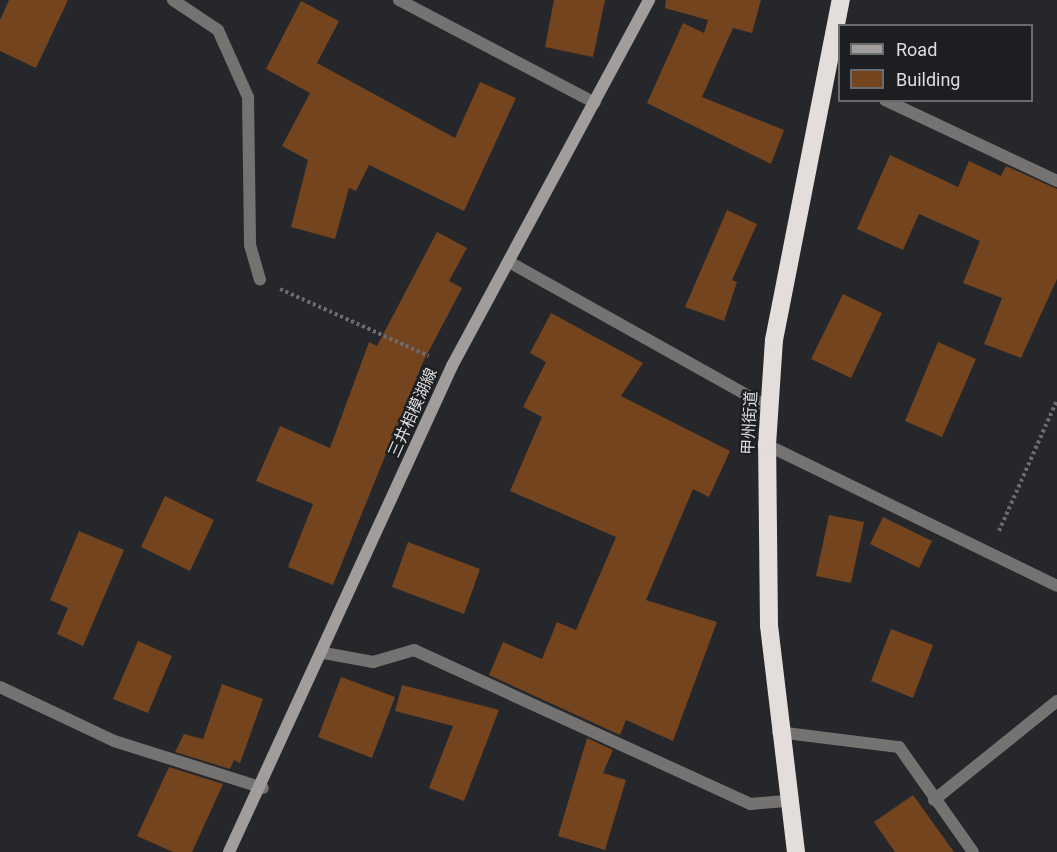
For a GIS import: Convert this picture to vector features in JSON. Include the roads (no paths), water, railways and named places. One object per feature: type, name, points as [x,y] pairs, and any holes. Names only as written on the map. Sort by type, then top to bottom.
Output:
[{"type":"highway","name":"甲州街道","points":[[838,24],[841,0]]},
{"type":"highway","name":"甲州街道","points":[[796,852],[778,732],[769,626],[767,446],[774,340],[833,76],[838,28]]},
{"type":"main road","name":"三井相模湖線","points":[[230,852],[263,788],[452,366],[649,0]]},
{"type":"street","points":[[173,0],[218,30],[248,96],[250,245],[260,280]]},
{"type":"street","points":[[399,0],[595,103]]},
{"type":"street","points":[[889,102],[1057,181]]},
{"type":"street","points":[[509,262],[770,408]]},
{"type":"street","points":[[767,446],[987,556],[1057,586]]},
{"type":"street","points":[[324,653],[373,662],[414,650],[750,804],[788,801]]},
{"type":"street","points":[[0,687],[114,741],[263,788]]},
{"type":"street","points":[[934,800],[1057,701]]},
{"type":"street","points":[[778,732],[899,747],[934,800],[973,852]]}]
